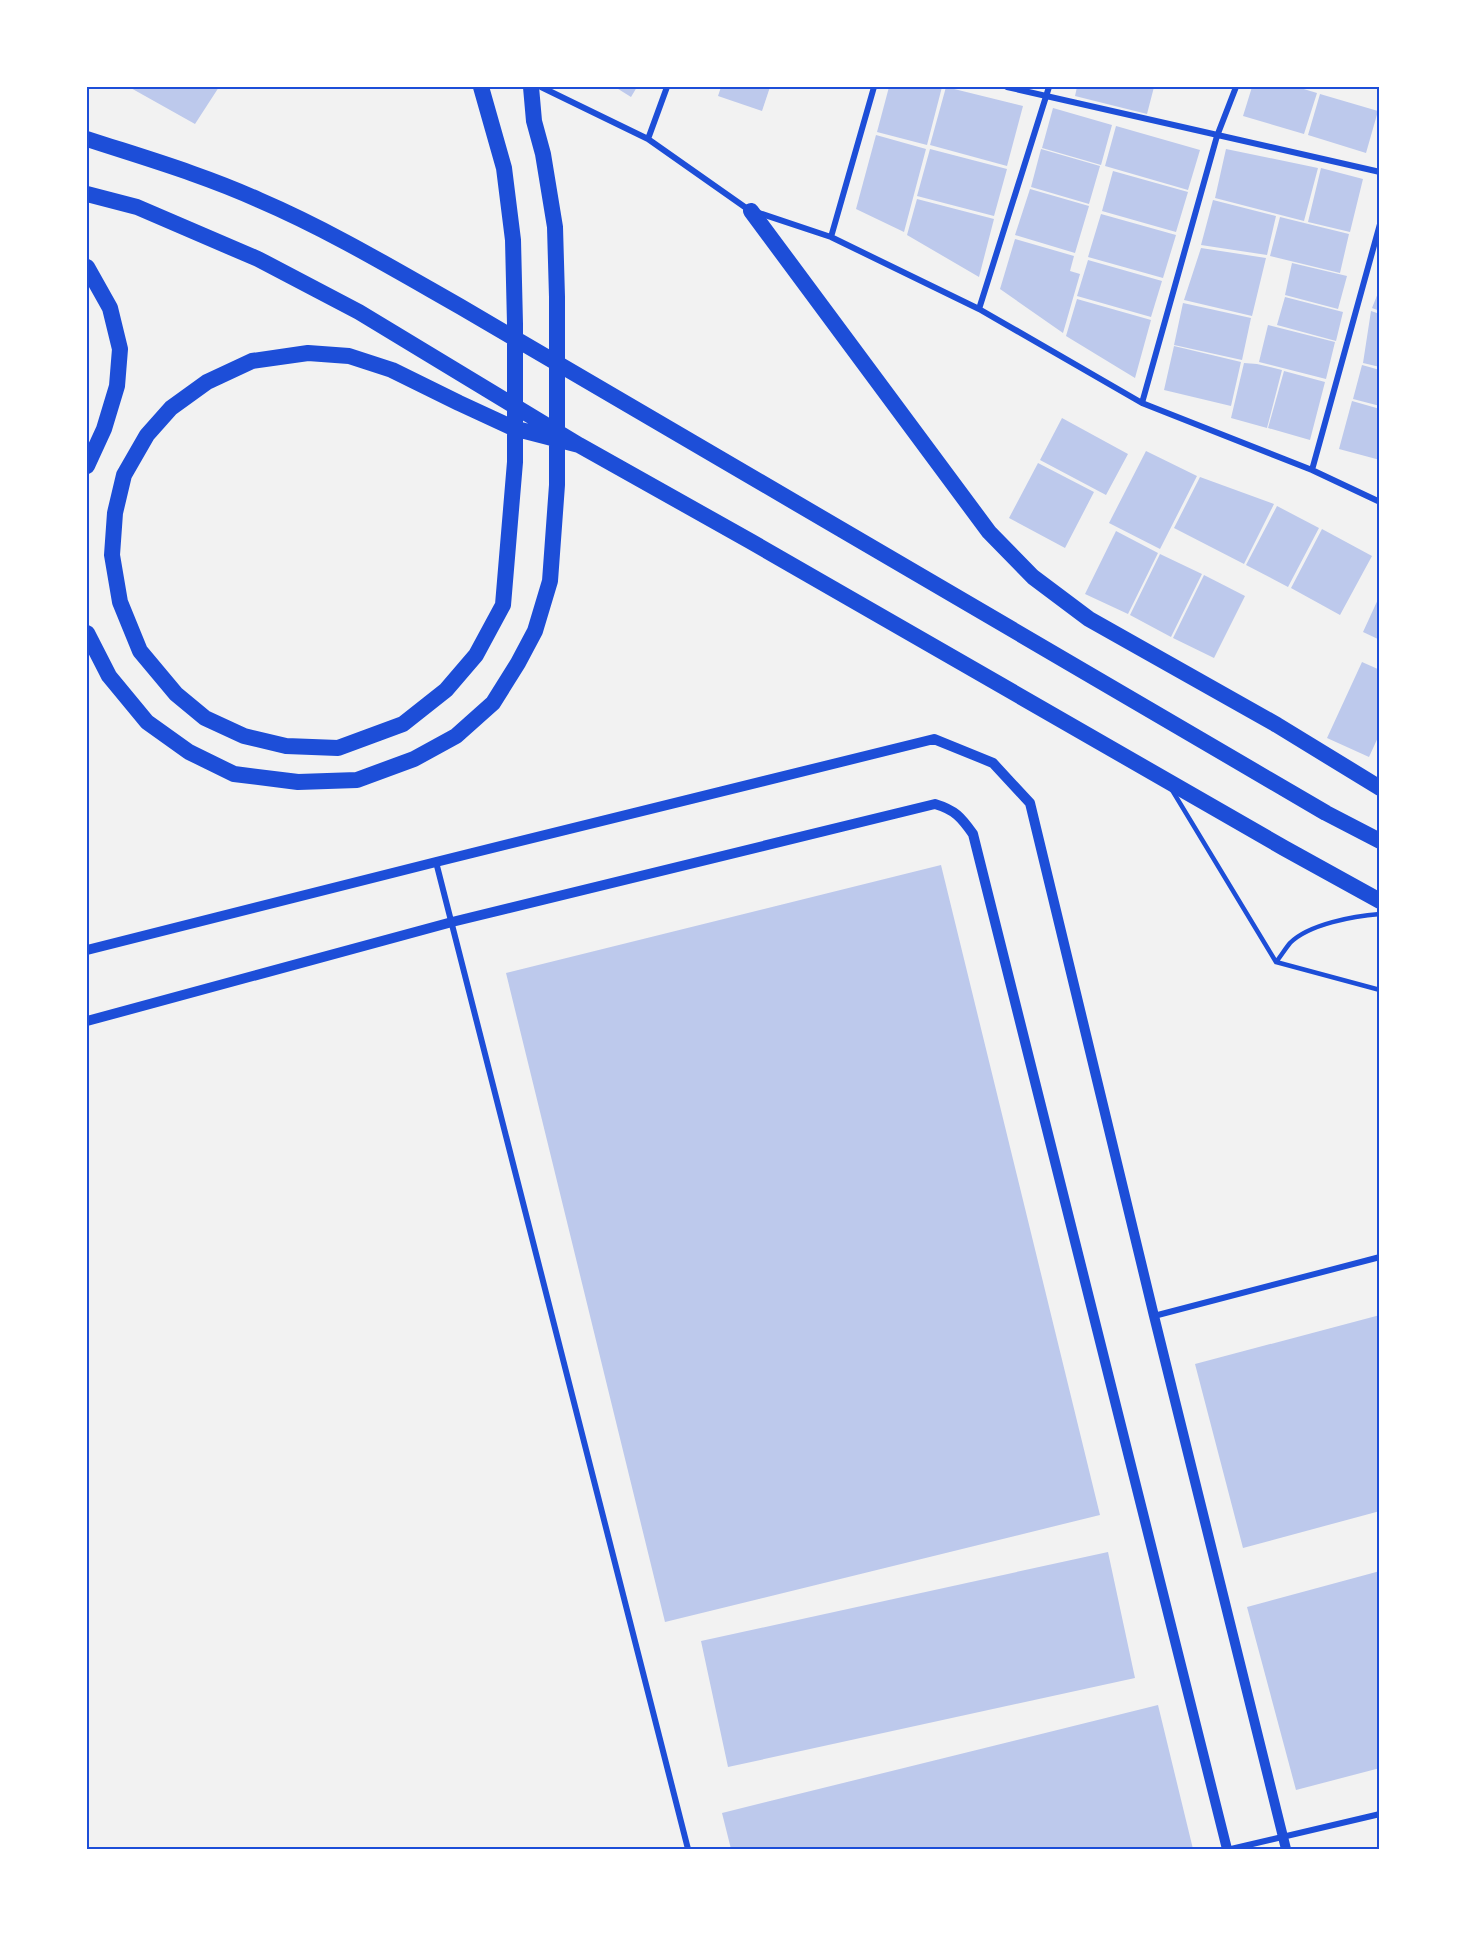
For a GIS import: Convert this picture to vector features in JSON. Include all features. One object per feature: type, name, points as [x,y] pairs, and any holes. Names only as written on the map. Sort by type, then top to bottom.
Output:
[{"type":"highway","points":[[481,87],[504,168],[513,240],[515,462],[503,605],[476,655],[446,690],[403,724],[338,748],[286,746],[244,736],[205,718],[176,693],[140,651],[120,602],[112,555],[115,513],[124,475],[147,435],[171,408],[207,382],[252,361],[308,353],[349,356],[392,370],[513,428],[579,445]]},
{"type":"highway","points":[[87,633],[109,676],[147,722],[189,752],[234,774],[298,782],[357,780],[414,759],[456,736],[493,704],[535,631],[550,580],[557,485],[555,227],[543,154],[534,121],[531,87]]},
{"type":"highway","points":[[87,139],[182,170],[257,199],[352,245],[1326,813],[1380,841]]},
{"type":"highway","points":[[87,194],[136,207],[258,259],[359,312],[579,445],[1380,901]]},
{"type":"highway","points":[[751,211],[989,532],[1033,577],[1089,619],[1277,725],[1380,788]]},
{"type":"highway","points":[[87,267],[110,308],[120,349],[117,386],[105,429],[87,466]]},
{"type":"street","points":[[540,87],[648,139],[751,211],[831,237],[979,309],[1142,403],[1312,470],[1380,502]]},
{"type":"street","points":[[648,139],[667,87]]},
{"type":"street","points":[[831,237],[874,87]]},
{"type":"street","points":[[1007,87],[1380,172]]},
{"type":"street","points":[[979,309],[1049,87]]},
{"type":"street","points":[[1142,403],[1217,136],[1236,87]]},
{"type":"street","points":[[1312,470],[1380,224]]},
{"type":"street","points":[[87,950],[934,739],[993,764],[1030,803],[1286,1849]]},
{"type":"street","points":[[87,1021],[452,922],[935,804],[951,809],[963,819],[973,834],[1229,1849],[1380,1814]]},
{"type":"street","points":[[436,862],[688,1849]]},
{"type":"street","points":[[1154,1316],[1380,1257]]},
{"type":"lane","points":[[1166,780],[1276,962],[1380,990]]},
{"type":"lane","points":[[1276,962],[1291,942],[1313,929],[1364,915],[1380,914]]},
{"type":"building","points":[[129,87],[219,87],[195,124]]},
{"type":"building","points":[[615,87],[637,87],[631,97]]},
{"type":"building","points":[[721,87],[770,87],[762,111],[718,96]]},
{"type":"building","points":[[889,87],[942,87],[927,145],[877,132]]},
{"type":"building","points":[[946,87],[1023,106],[1007,166],[930,145]]},
{"type":"building","points":[[1077,87],[1154,87],[1147,114],[1075,96]]},
{"type":"building","points":[[1252,87],[1297,87],[1317,93],[1304,134],[1243,116]]},
{"type":"building","points":[[1320,94],[1378,111],[1366,153],[1308,135]]},
{"type":"building","points":[[1053,108],[1112,125],[1101,165],[1042,148]]},
{"type":"building","points":[[1116,126],[1200,150],[1188,190],[1105,166]]},
{"type":"building","points":[[876,135],[926,149],[904,232],[856,209]]},
{"type":"building","points":[[930,149],[1007,169],[994,216],[917,196]]},
{"type":"building","points":[[1041,149],[1100,166],[1089,204],[1031,187]]},
{"type":"building","points":[[1226,149],[1318,168],[1304,221],[1215,198]]},
{"type":"building","points":[[1321,168],[1363,179],[1350,232],[1308,222]]},
{"type":"building","points":[[1113,171],[1188,192],[1176,232],[1102,211]]},
{"type":"building","points":[[1030,189],[1089,206],[1075,253],[1015,235]]},
{"type":"building","points":[[917,199],[994,219],[979,277],[907,235]]},
{"type":"building","points":[[1213,200],[1276,216],[1267,255],[1201,245]]},
{"type":"building","points":[[1101,214],[1176,235],[1163,278],[1088,257]]},
{"type":"building","points":[[1280,217],[1349,234],[1340,273],[1270,256]]},
{"type":"building","points":[[1015,239],[1074,256],[1070,271],[1080,274],[1063,333],[1000,289]]},
{"type":"building","points":[[1201,248],[1266,258],[1252,316],[1184,300]]},
{"type":"building","points":[[1088,260],[1162,281],[1151,317],[1077,296]]},
{"type":"building","points":[[1292,263],[1347,276],[1338,309],[1285,295]]},
{"type":"building","points":[[1380,288],[1380,311],[1372,308]]},
{"type":"building","points":[[1285,297],[1343,312],[1336,341],[1277,325]]},
{"type":"building","points":[[1077,299],[1151,320],[1135,378],[1066,336]]},
{"type":"building","points":[[1183,303],[1251,318],[1242,360],[1174,345]]},
{"type":"building","points":[[1371,311],[1380,314],[1380,367],[1363,363]]},
{"type":"building","points":[[1268,325],[1335,342],[1326,379],[1259,362]]},
{"type":"building","points":[[1174,346],[1241,362],[1231,406],[1164,390]]},
{"type":"building","points":[[1244,363],[1282,370],[1267,428],[1231,418]]},
{"type":"building","points":[[1362,365],[1380,370],[1380,406],[1353,399]]},
{"type":"building","points":[[1284,371],[1325,382],[1310,440],[1268,428]]},
{"type":"building","points":[[1352,401],[1380,409],[1380,460],[1339,449]]},
{"type":"building","points":[[1062,418],[1128,454],[1106,495],[1040,460]]},
{"type":"building","points":[[1146,451],[1197,476],[1160,549],[1109,523]]},
{"type":"building","points":[[1038,463],[1094,492],[1065,548],[1009,518]]},
{"type":"building","points":[[1200,477],[1274,504],[1244,564],[1174,528]]},
{"type":"building","points":[[1277,506],[1319,528],[1288,587],[1246,565]]},
{"type":"building","points":[[1322,529],[1372,556],[1340,615],[1291,588]]},
{"type":"building","points":[[1116,531],[1158,553],[1128,614],[1085,594]]},
{"type":"building","points":[[1160,554],[1202,574],[1171,637],[1130,615]]},
{"type":"building","points":[[1204,575],[1245,596],[1214,658],[1173,638]]},
{"type":"building","points":[[1380,595],[1380,640],[1363,632]]},
{"type":"building","points":[[1362,662],[1380,670],[1380,733],[1369,757],[1327,738]]},
{"type":"building","points":[[941,865],[1100,1515],[665,1622],[506,973]]},
{"type":"building","points":[[1380,1315],[1380,1511],[1243,1548],[1195,1364]]},
{"type":"building","points":[[1108,1552],[1135,1678],[728,1767],[701,1641]]},
{"type":"building","points":[[1380,1571],[1380,1768],[1296,1790],[1247,1607]]},
{"type":"building","points":[[1158,1705],[1193,1849],[731,1849],[722,1813]]}]
